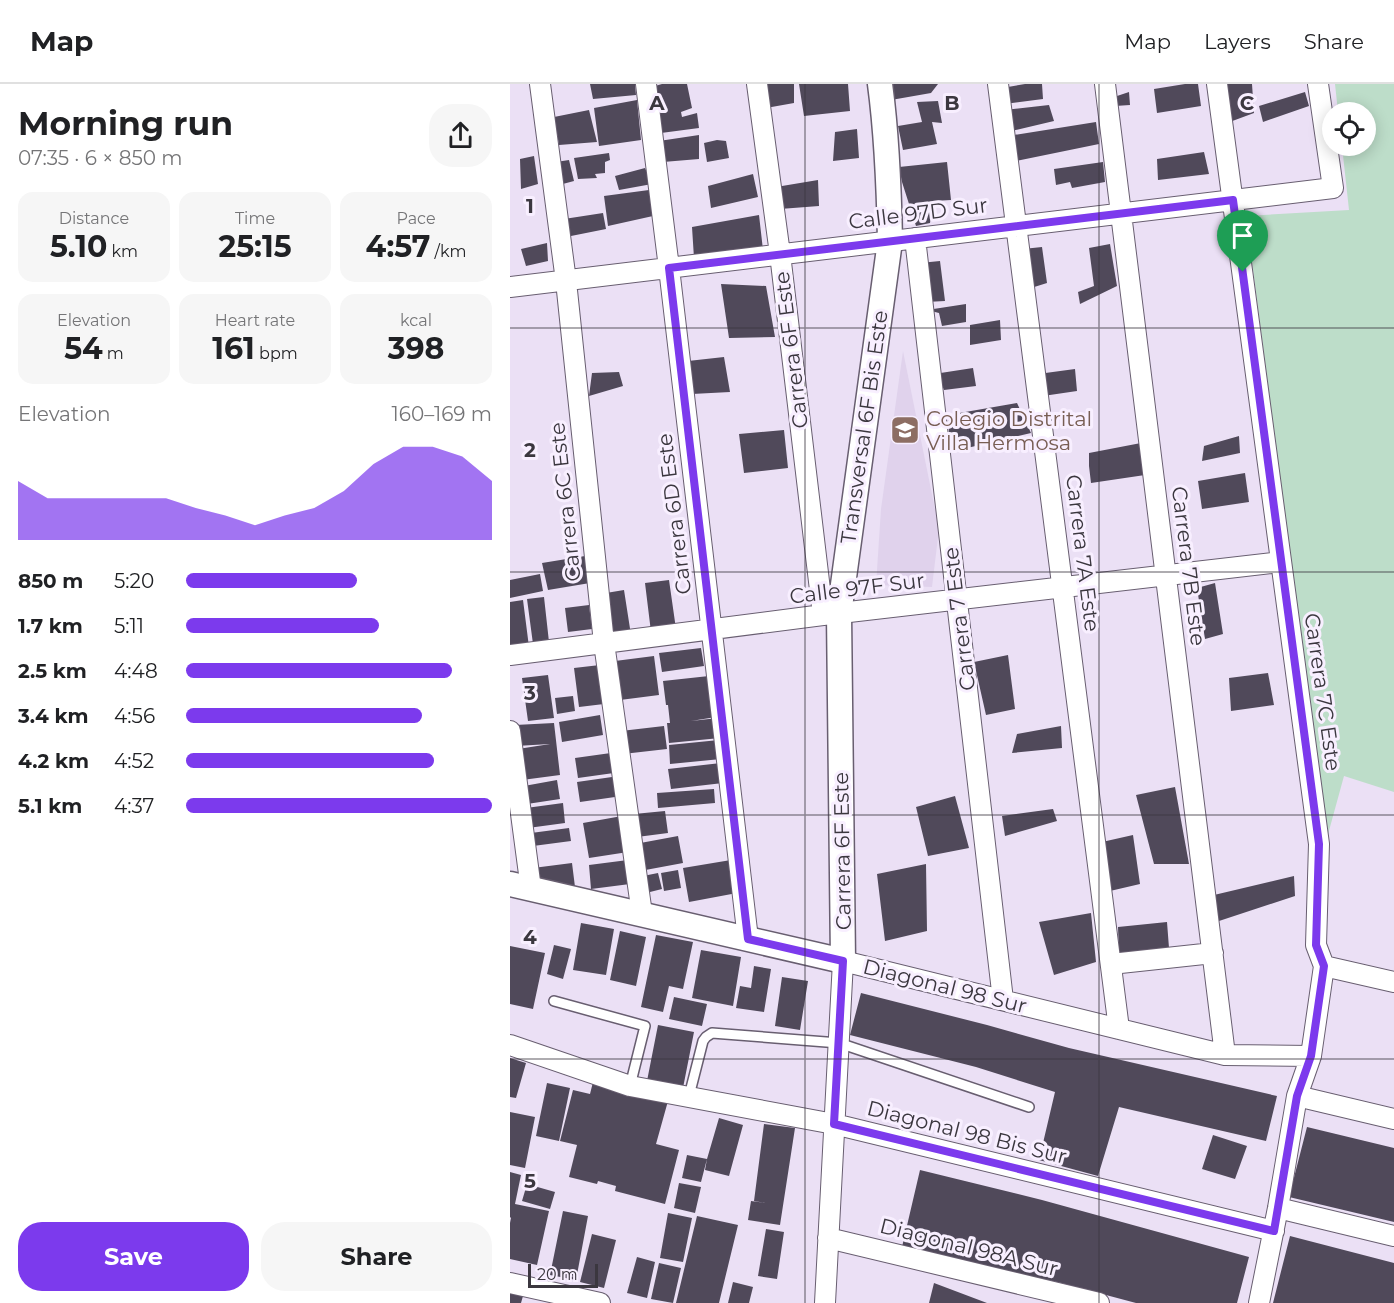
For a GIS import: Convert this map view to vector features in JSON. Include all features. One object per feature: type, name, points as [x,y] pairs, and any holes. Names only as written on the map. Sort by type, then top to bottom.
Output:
[{"type":"street","name":"Carrera 6C Este","points":[[540,84],[566,280],[604,643],[642,915]]},
{"type":"street","name":"Carrera 6D Este","points":[[646,84],[748,939]]},
{"type":"street","name":"Carrera 6F Este","points":[[757,84],[831,615],[843,961],[825,1303]]},
{"type":"street","points":[[880,84],[886,127],[890,241]]},
{"type":"street","name":"Carrera 7A Este","points":[[998,84],[1119,1029]]},
{"type":"street","name":"Carrera 7B Este","points":[[1105,84],[1225,1055]]},
{"type":"street","name":"Carrera 7C Este","points":[[1217,84],[1319,844],[1316,945],[1324,966],[1311,1056],[1297,1096],[1259,1303]]},
{"type":"street","name":"Calle 97D Sur","points":[[510,287],[1333,188],[1318,84]]},
{"type":"street","name":"Carrera 7 Este","points":[[915,238],[1003,1000]]},
{"type":"street","name":"Transversal 6F Bis Este","points":[[831,615],[890,241]]},
{"type":"street","name":"Calle 97F Sur","points":[[510,655],[1281,562]]},
{"type":"street","points":[[510,731],[521,886]]},
{"type":"street","name":"Diagonal 98 Sur","points":[[521,886],[843,961],[1225,1055],[1311,1056]]},
{"type":"street","points":[[1111,964],[1213,953]]},
{"type":"street","points":[[1324,966],[1394,982]]},
{"type":"street","name":"Diagonal 98 Bis Sur","points":[[510,1045],[630,1086],[834,1124],[1274,1231]]},
{"type":"street","points":[[1297,1096],[1394,1119]]},
{"type":"street","points":[[1278,1208],[1394,1236]]},
{"type":"street","name":"Diagonal 98A Sur","points":[[828,1238],[1099,1303]]},
{"type":"street","points":[[510,1283],[600,1303]]},
{"type":"lane","points":[[554,1001],[645,1026],[630,1086]]},
{"type":"lane","points":[[689,1096],[703,1041],[712,1033],[839,1044],[1029,1107]]},
{"type":"shaded area","name":"Colegio Distrital Villa Hermosa","points":[[903,351],[939,529],[932,587],[876,585],[881,509]]},
{"type":"green space","points":[[1335,84],[1394,84],[1394,792],[1344,776],[1327,838],[1246,216],[1349,210],[1343,156],[1376,156],[1376,102],[1337,102]]},
{"type":"building","points":[[590,84],[635,84],[636,95],[593,99]]},
{"type":"building","points":[[687,84],[692,108],[681,112],[682,117],[697,113],[699,128],[661,133],[655,86]]},
{"type":"building","points":[[764,84],[794,84],[794,103],[766,108]]},
{"type":"building","points":[[799,84],[848,84],[850,111],[804,116]]},
{"type":"building","points":[[891,84],[938,84],[931,93],[891,100]]},
{"type":"building","points":[[1042,84],[1043,99],[1004,104],[1002,88]]},
{"type":"building","points":[[1198,84],[1201,106],[1157,113],[1154,89]]},
{"type":"building","points":[[1223,84],[1252,84],[1254,113],[1227,123]]},
{"type":"building","points":[[1129,92],[1130,105],[1115,106],[1114,97]]},
{"type":"building","points":[[1305,92],[1309,106],[1263,122],[1259,106]]},
{"type":"building","points":[[637,100],[641,140],[599,146],[594,108]]},
{"type":"building","points":[[938,101],[942,123],[932,122],[937,144],[903,150],[898,126],[922,122],[917,102]]},
{"type":"building","points":[[1049,105],[1054,121],[1007,132],[1004,110]]},
{"type":"building","points":[[589,110],[597,142],[559,145],[554,117]]},
{"type":"building","points":[[1096,122],[1099,144],[1016,161],[1014,135]]},
{"type":"building","points":[[857,129],[859,158],[833,161],[835,132]]},
{"type":"building","points":[[699,135],[699,159],[663,162],[659,141]]},
{"type":"building","points":[[717,140],[726,141],[729,158],[707,162],[704,143]]},
{"type":"building","points":[[1204,152],[1209,174],[1158,180],[1157,159]]},
{"type":"building","points":[[609,153],[610,160],[605,162],[605,173],[595,174],[597,178],[578,179],[574,158]]},
{"type":"building","points":[[534,156],[538,184],[521,189],[520,159]]},
{"type":"building","points":[[569,160],[574,181],[559,185],[556,162]]},
{"type":"building","points":[[947,162],[951,200],[933,201],[930,223],[916,226],[899,167]]},
{"type":"building","points":[[1103,162],[1105,182],[1072,188],[1070,182],[1056,185],[1054,169]]},
{"type":"building","points":[[645,168],[652,184],[619,190],[615,176]]},
{"type":"building","points":[[753,174],[758,197],[711,208],[708,186]]},
{"type":"building","points":[[818,180],[819,206],[780,209],[776,187]]},
{"type":"building","points":[[649,190],[653,216],[608,226],[604,196]]},
{"type":"building","points":[[603,213],[606,229],[561,238],[564,219]]},
{"type":"building","points":[[759,215],[763,250],[694,258],[692,227]]},
{"type":"building","points":[[547,243],[548,261],[526,266],[521,249]]},
{"type":"building","points":[[1110,244],[1117,286],[1080,304],[1078,292],[1094,286],[1089,248]]},
{"type":"building","points":[[1042,247],[1047,283],[1031,288],[1023,249]]},
{"type":"building","points":[[940,261],[945,301],[926,302],[920,263]]},
{"type":"building","points":[[721,284],[766,286],[775,337],[729,338]]},
{"type":"building","points":[[966,304],[966,322],[942,326],[939,313],[927,310]]},
{"type":"building","points":[[1000,320],[1001,340],[970,345],[970,325]]},
{"type":"building","points":[[724,357],[730,392],[692,394],[688,361]]},
{"type":"building","points":[[973,368],[976,386],[944,390],[934,374]]},
{"type":"building","points":[[1075,369],[1077,391],[1043,396],[1038,374]]},
{"type":"building","points":[[619,372],[623,386],[589,396],[592,373]]},
{"type":"building","points":[[1017,403],[1031,433],[950,452],[948,415]]},
{"type":"building","points":[[784,430],[788,468],[744,473],[739,434]]},
{"type":"building","points":[[1239,436],[1240,453],[1202,461],[1204,446]]},
{"type":"building","points":[[1141,443],[1145,475],[1091,483],[1089,453]]},
{"type":"building","points":[[1245,473],[1249,502],[1202,509],[1198,481]]},
{"type":"building","points":[[585,556],[590,583],[548,590],[542,563]]},
{"type":"building","points":[[540,574],[543,591],[510,598],[510,580]]},
{"type":"building","points":[[669,580],[676,629],[651,632],[645,583]]},
{"type":"building","points":[[1215,583],[1223,634],[1205,639],[1197,588]]},
{"type":"building","points":[[624,590],[631,635],[612,638],[606,593]]},
{"type":"building","points":[[544,597],[549,642],[533,644],[527,599]]},
{"type":"building","points":[[523,600],[529,647],[510,650],[510,602]]},
{"type":"building","points":[[589,605],[592,629],[568,632],[565,608]]},
{"type":"building","points":[[701,648],[704,666],[662,672],[659,653]]},
{"type":"building","points":[[1008,655],[1015,709],[986,715],[974,662]]},
{"type":"building","points":[[654,656],[659,695],[620,700],[615,661]]},
{"type":"building","points":[[600,665],[604,704],[579,707],[574,668]]},
{"type":"building","points":[[1268,673],[1274,705],[1231,711],[1229,678]]},
{"type":"building","points":[[548,675],[554,718],[528,721],[522,678]]},
{"type":"building","points":[[709,676],[716,717],[691,721],[718,718],[720,738],[669,743],[667,723],[670,723],[663,681]]},
{"type":"building","points":[[573,696],[575,711],[557,714],[555,698]]},
{"type":"building","points":[[600,715],[603,735],[562,742],[559,722]]},
{"type":"building","points":[[554,723],[560,775],[522,780],[518,749],[550,744],[516,746],[515,725]]},
{"type":"building","points":[[664,726],[667,749],[623,754],[621,731]]},
{"type":"building","points":[[1061,726],[1062,748],[1012,753],[1017,734]]},
{"type":"building","points":[[719,740],[721,759],[670,764],[669,745]]},
{"type":"building","points":[[618,752],[621,772],[578,778],[575,758]]},
{"type":"building","points":[[721,763],[723,783],[671,789],[668,769]]},
{"type":"building","points":[[619,776],[622,796],[580,802],[577,782]]},
{"type":"building","points":[[557,780],[560,799],[527,804],[524,786]]},
{"type":"building","points":[[1175,787],[1189,864],[1154,864],[1136,795]]},
{"type":"building","points":[[714,789],[715,803],[658,808],[657,793]]},
{"type":"building","points":[[955,796],[969,848],[928,856],[916,807]]},
{"type":"building","points":[[563,803],[565,823],[528,828],[526,808]]},
{"type":"building","points":[[1053,809],[1057,821],[1005,836],[1002,816]]},
{"type":"building","points":[[665,811],[668,833],[637,837],[634,814]]},
{"type":"building","points":[[622,816],[628,852],[589,858],[583,823]]},
{"type":"building","points":[[569,828],[571,841],[533,846],[531,833]]},
{"type":"building","points":[[1133,835],[1140,884],[1110,891],[1102,842]]},
{"type":"building","points":[[678,836],[683,863],[640,871],[635,844]]},
{"type":"building","points":[[628,860],[630,884],[591,889],[589,865]]},
{"type":"building","points":[[731,860],[737,893],[689,902],[683,868]]},
{"type":"building","points":[[572,863],[575,887],[535,879],[533,868]]},
{"type":"building","points":[[926,864],[927,931],[885,941],[877,874]]},
{"type":"building","points":[[678,870],[681,888],[664,891],[661,873]]},
{"type":"building","points":[[658,873],[662,889],[646,893],[643,876]]},
{"type":"building","points":[[1294,876],[1295,896],[1219,921],[1214,895]]},
{"type":"building","points":[[1091,913],[1096,962],[1054,975],[1039,922]]},
{"type":"building","points":[[1167,922],[1169,948],[1119,954],[1118,927]]},
{"type":"building","points":[[581,923],[614,929],[606,975],[573,970]]},
{"type":"building","points":[[620,931],[646,937],[636,986],[610,980]]},
{"type":"building","points":[[656,935],[693,942],[683,989],[669,986],[663,1012],[641,1007]]},
{"type":"building","points":[[554,945],[571,949],[563,979],[547,974]]},
{"type":"building","points":[[510,946],[545,953],[533,1009],[510,1004]]},
{"type":"building","points":[[701,950],[741,957],[733,1006],[692,998]]},
{"type":"building","points":[[754,966],[771,969],[764,1012],[736,1008],[740,986],[751,988]]},
{"type":"building","points":[[782,977],[808,981],[800,1030],[775,1026]]},
{"type":"building","points":[[861,993],[1069,1048],[1277,1096],[1266,1141],[1119,1107],[1098,1176],[1039,1160],[1055,1092],[976,1067],[850,1035]]},
{"type":"building","points":[[674,997],[707,1004],[702,1026],[669,1019]]},
{"type":"building","points":[[658,1025],[694,1032],[682,1093],[646,1086]]},
{"type":"building","points":[[510,1058],[526,1063],[516,1098],[510,1097]]},
{"type":"building","points":[[593,1082],[668,1101],[656,1144],[679,1150],[665,1204],[615,1191],[616,1186],[569,1177],[577,1145],[560,1141],[573,1090],[590,1094]]},
{"type":"building","points":[[547,1083],[570,1088],[559,1141],[536,1136]]},
{"type":"building","points":[[510,1112],[535,1117],[525,1168],[510,1165]]},
{"type":"building","points":[[719,1118],[743,1125],[729,1176],[705,1170]]},
{"type":"building","points":[[764,1124],[795,1128],[780,1225],[748,1220],[751,1201],[766,1203],[754,1201]]},
{"type":"building","points":[[1307,1127],[1394,1148],[1394,1222],[1289,1197]]},
{"type":"building","points":[[1213,1135],[1247,1146],[1235,1179],[1202,1169]]},
{"type":"building","points":[[687,1155],[707,1159],[701,1182],[682,1178]]},
{"type":"building","points":[[920,1170],[1042,1200],[1249,1257],[1237,1303],[1136,1303],[1061,1283],[902,1247]]},
{"type":"building","points":[[510,1172],[521,1175],[515,1204],[549,1211],[537,1265],[510,1259]]},
{"type":"building","points":[[679,1183],[701,1187],[695,1213],[674,1208]]},
{"type":"building","points":[[527,1184],[555,1192],[550,1209],[522,1201]]},
{"type":"building","points":[[563,1211],[588,1216],[576,1280],[550,1275]]},
{"type":"building","points":[[668,1213],[692,1218],[683,1262],[660,1258]]},
{"type":"building","points":[[697,1216],[738,1225],[719,1303],[676,1303]]},
{"type":"building","points":[[766,1229],[784,1232],[777,1279],[758,1276]]},
{"type":"building","points":[[592,1234],[616,1240],[604,1288],[580,1282]]},
{"type":"building","points":[[1290,1236],[1394,1263],[1394,1303],[1273,1303]]},
{"type":"building","points":[[637,1257],[655,1262],[647,1298],[627,1293]]},
{"type":"building","points":[[659,1263],[681,1268],[673,1303],[651,1299]]},
{"type":"building","points":[[733,1282],[753,1287],[749,1303],[728,1303]]},
{"type":"building","points":[[934,1283],[987,1303],[929,1303]]},
{"type":"building","points":[[510,1292],[523,1296],[521,1303],[510,1303]]},
{"type":"place","name":"Colegio Distrital Villa Hermosa","points":[[905,430]]},
{"type":"route","points":[[1233,200],[1243,272],[1319,844],[1316,945],[1324,966],[1311,1056],[1297,1096],[1274,1231],[834,1124],[843,961],[748,939],[669,268],[1233,200]]}]
